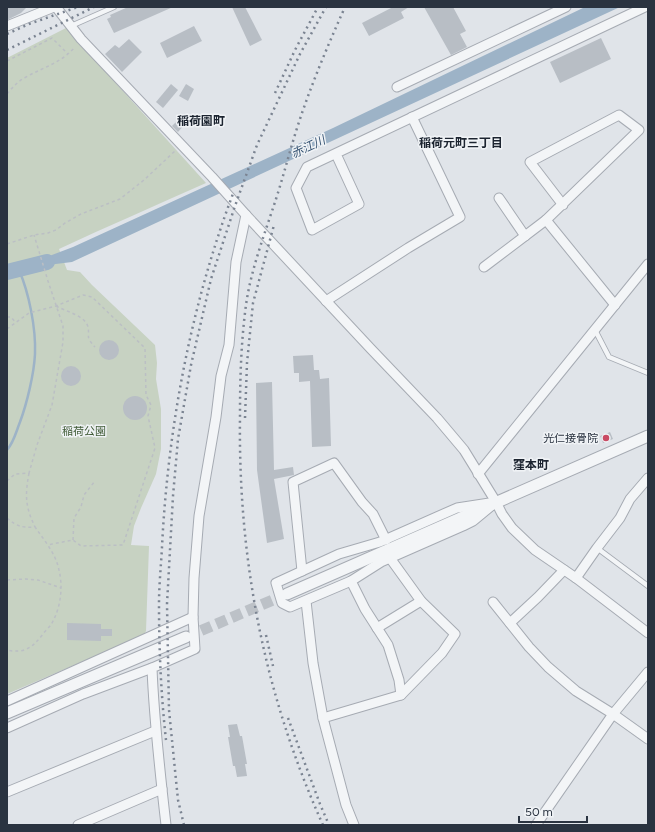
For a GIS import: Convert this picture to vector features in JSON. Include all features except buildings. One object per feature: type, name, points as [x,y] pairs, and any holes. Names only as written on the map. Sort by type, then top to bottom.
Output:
[{"type":"street","points":[[7,26],[55,7],[82,39],[437,418],[464,450],[512,528],[535,550],[576,578],[648,633]]},
{"type":"street","points":[[396,87],[566,7]]},
{"type":"street","points":[[336,154],[359,204],[312,230],[296,188],[307,167],[645,7]]},
{"type":"street","points":[[484,266],[546,220],[563,205],[639,130],[619,115],[530,162],[563,205]]},
{"type":"street","points":[[326,300],[460,217],[412,117]]},
{"type":"street","points":[[499,198],[525,236]]},
{"type":"street","points":[[7,728],[83,694],[152,668],[195,649],[193,617],[194,578],[199,516],[216,417],[221,376],[229,345],[236,262],[246,215]]},
{"type":"street","points":[[546,220],[615,305]]},
{"type":"street","points":[[478,474],[648,264]]},
{"type":"street","points":[[287,594],[648,436]]},
{"type":"street","points":[[302,571],[293,482],[334,463],[362,502],[373,514],[386,540]]},
{"type":"street","points":[[576,578],[620,518],[630,499],[648,478]]},
{"type":"street","points":[[496,502],[473,521],[381,562],[351,581],[290,607],[282,604],[276,583],[339,554],[386,540],[457,508],[496,502]]},
{"type":"street","points":[[323,718],[401,695],[442,653],[455,634],[421,601],[390,558]]},
{"type":"street","points":[[510,623],[564,570]]},
{"type":"street","points":[[351,581],[365,609],[388,645],[399,680],[401,695]]},
{"type":"street","points":[[306,601],[313,663],[323,718],[346,805],[354,825]]},
{"type":"street","points":[[377,628],[421,601]]},
{"type":"street","points":[[493,602],[529,647],[548,667],[576,690],[613,714],[648,740]]},
{"type":"street","points":[[7,700],[193,617]]},
{"type":"street","points":[[7,714],[186,637]]},
{"type":"street","points":[[152,668],[155,731],[166,825]]},
{"type":"street","points":[[536,825],[613,714],[648,672]]},
{"type":"street","points":[[7,792],[155,731]]},
{"type":"street","points":[[78,825],[162,789]]},
{"type":"lane","points":[[71,26],[114,7]]},
{"type":"lane","points":[[595,330],[609,357],[648,373]]},
{"type":"lane","points":[[597,548],[648,586]]},
{"type":"path","points":[[7,61],[52,38],[68,54]]},
{"type":"path","points":[[7,94],[14,85],[25,77],[48,68],[68,54],[82,39]]},
{"type":"path","points":[[7,244],[34,235],[56,230],[81,214],[120,199],[144,180],[181,145]]},
{"type":"path","points":[[7,650],[27,650],[35,645],[53,622],[59,604],[61,588],[56,559],[35,527],[27,509],[26,489],[29,473],[37,445],[52,405],[63,342],[63,326],[34,235]]},
{"type":"path","points":[[7,329],[29,313],[56,306],[83,295],[92,297],[145,348],[146,395],[151,405],[148,416],[155,448],[123,545],[81,546],[73,540],[47,545]]},
{"type":"path","points":[[56,306],[64,311],[74,314],[85,322],[88,327],[88,338],[95,347]]},
{"type":"path","points":[[7,317],[11,317],[16,323]]},
{"type":"path","points":[[7,481],[15,474],[29,473]]},
{"type":"path","points":[[73,540],[74,518],[82,507],[84,495],[95,481]]},
{"type":"path","points":[[7,518],[24,528],[35,527]]},
{"type":"path","points":[[7,580],[38,580],[61,588]]},
{"type":"green space","name":"稲荷公園","points":[[66,28],[206,183],[59,249],[67,270],[80,272],[155,345],[157,363],[156,379],[161,409],[161,449],[156,474],[134,526],[131,545],[149,546],[146,631],[144,635],[7,694],[7,58]]},
{"type":"water","points":[[585,7],[620,7],[72,262],[15,269],[73,247],[333,128]]},
{"type":"waterway","name":"赤江川","points":[[7,272],[47,262]]},
{"type":"waterway","points":[[7,450],[15,437],[25,406],[32,379],[35,354],[31,311],[26,289],[19,270]]},
{"type":"tunnel","points":[[186,637],[287,594]]},
{"type":"railway","points":[[7,34],[29,24],[78,7]]},
{"type":"railway","points":[[7,50],[94,7]]},
{"type":"railway","points":[[275,93],[295,50],[318,7]]},
{"type":"railway","points":[[184,825],[178,800],[169,710],[167,604],[178,439],[191,365],[211,279],[235,206],[257,145],[300,54],[326,7]]},
{"type":"railway","points":[[323,825],[302,776],[285,726],[270,676],[259,625],[250,574],[244,522],[241,469],[241,374],[246,305],[255,265],[303,110],[320,65],[345,7]]},
{"type":"railway","points":[[166,740],[159,638],[159,597],[165,502],[170,456],[184,366],[194,322],[205,278],[234,191]]},
{"type":"railway","points":[[245,418],[247,363],[253,303],[274,225]]},
{"type":"railway","points":[[266,635],[273,666]]},
{"type":"railway","points":[[288,718],[329,825]]},
{"type":"place","name":"光仁接骨院","points":[[606,438]]},
{"type":"district","name":"稲荷園町","points":[[201,121]]},
{"type":"district","name":"稲荷元町三丁目","points":[[461,143]]},
{"type":"district","name":"窪本町","points":[[531,465]]}]
